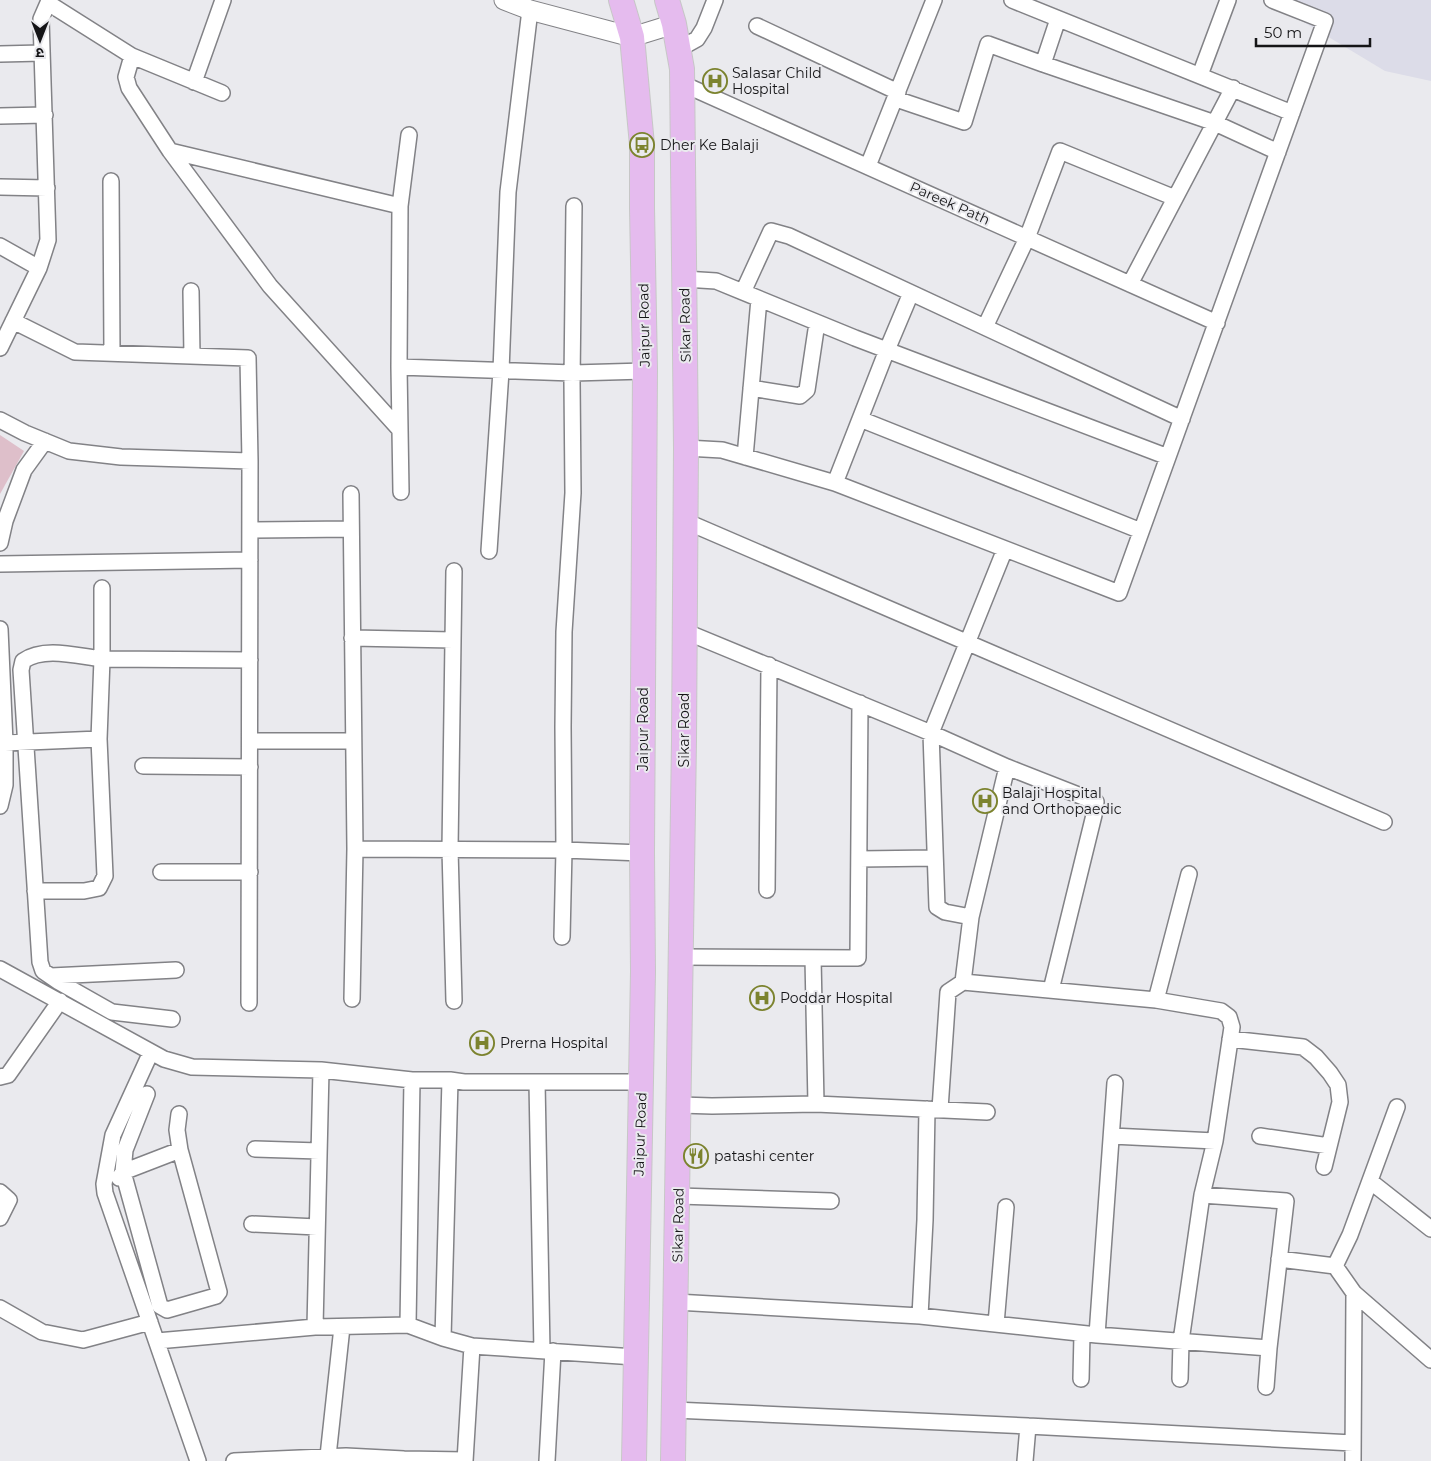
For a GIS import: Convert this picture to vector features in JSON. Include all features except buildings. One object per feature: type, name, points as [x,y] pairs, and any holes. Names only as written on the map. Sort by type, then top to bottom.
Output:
[{"type":"main road","name":"Jaipur Road","points":[[621,0],[632,37],[642,145],[645,371],[643,972],[634,1461]]},
{"type":"main road","name":"Sikar Road","points":[[667,0],[680,49],[683,84],[686,448],[682,957],[673,1461]]},
{"type":"street","points":[[194,82],[223,0]]},
{"type":"street","points":[[504,0],[530,10],[632,37],[674,24]]},
{"type":"street","points":[[680,49],[697,38],[704,28],[714,0]]},
{"type":"street","points":[[868,166],[934,0]]},
{"type":"street","points":[[1012,0],[1292,112]]},
{"type":"street","points":[[1200,75],[1228,0]]},
{"type":"street","points":[[686,448],[722,450],[835,483],[1119,593],[1326,21],[1272,0]]},
{"type":"street","points":[[0,348],[39,268],[48,240],[41,19],[49,1],[132,56],[222,93]]},
{"type":"street","points":[[490,552],[501,371],[508,192],[530,10]]},
{"type":"street","points":[[1043,64],[1058,18]]},
{"type":"street","points":[[757,26],[897,96],[964,122],[988,44],[1215,123],[1278,152]]},
{"type":"street","points":[[0,54],[42,54]]},
{"type":"street","points":[[132,56],[126,77],[128,88],[170,151],[270,286],[400,430]]},
{"type":"street","name":"Pareek Path","points":[[683,84],[1216,323]]},
{"type":"street","points":[[1130,284],[1233,88]]},
{"type":"street","points":[[0,116],[45,115]]},
{"type":"street","points":[[401,492],[399,367],[400,206],[409,135]]},
{"type":"street","points":[[985,327],[1026,238],[1060,150],[1175,198]]},
{"type":"street","points":[[170,151],[400,206]]},
{"type":"street","points":[[111,181],[112,353]]},
{"type":"street","points":[[0,187],[47,188]]},
{"type":"street","points":[[562,937],[564,651],[573,493],[574,206]]},
{"type":"street","points":[[742,292],[771,230],[789,236],[1182,419]]},
{"type":"street","points":[[0,246],[39,268]]},
{"type":"street","points":[[684,279],[716,281],[887,350],[1168,457]]},
{"type":"street","points":[[191,291],[192,356]]},
{"type":"street","points":[[835,483],[911,293]]},
{"type":"street","points":[[745,456],[759,299]]},
{"type":"street","points":[[13,321],[75,352],[248,358],[250,460],[249,1003]]},
{"type":"street","points":[[751,388],[800,396],[807,390],[816,322]]},
{"type":"street","points":[[399,367],[573,373],[645,371]]},
{"type":"street","points":[[860,419],[1141,531]]},
{"type":"street","points":[[0,420],[25,433],[69,451],[121,456],[250,460]]},
{"type":"street","points":[[0,543],[5,521],[24,470],[44,441]]},
{"type":"street","points":[[351,494],[355,849],[352,999]]},
{"type":"street","points":[[685,521],[1384,822]]},
{"type":"street","points":[[250,530],[351,529]]},
{"type":"street","points":[[971,917],[946,912],[937,907],[931,733],[1005,549]]},
{"type":"street","points":[[0,564],[250,560]]},
{"type":"street","points":[[454,571],[450,849],[454,1001]]},
{"type":"street","points":[[35,891],[84,891],[99,888],[105,876],[100,740],[102,588]]},
{"type":"street","points":[[0,629],[5,743],[5,785],[0,806]]},
{"type":"street","points":[[684,631],[860,703],[1007,767],[1096,802],[1051,990]]},
{"type":"street","points":[[352,638],[453,640]]},
{"type":"street","points":[[172,1019],[112,1012],[43,971],[40,962],[35,891],[21,670],[22,661],[29,656],[47,653],[102,659],[250,660]]},
{"type":"street","points":[[767,890],[769,665]]},
{"type":"street","points":[[682,957],[858,958],[860,703]]},
{"type":"street","points":[[5,743],[100,740]]},
{"type":"street","points":[[250,741],[354,742]]},
{"type":"street","points":[[143,766],[250,767]]},
{"type":"street","points":[[963,982],[971,917],[1007,767]]},
{"type":"street","points":[[355,849],[564,850],[642,853]]},
{"type":"street","points":[[859,859],[935,858]]},
{"type":"street","points":[[162,872],[250,872]]},
{"type":"street","points":[[1156,1000],[1189,874]]},
{"type":"street","points":[[813,958],[816,1104]]},
{"type":"street","points":[[0,968],[150,1052],[164,1059],[192,1068],[322,1070],[412,1080],[464,1082],[641,1082]]},
{"type":"street","points":[[51,976],[176,970]]},
{"type":"street","points":[[920,1316],[934,1109],[948,992],[963,982],[1156,1000],[1221,1012],[1226,1014],[1231,1021],[1232,1027],[1215,1141],[1202,1195],[1181,1341],[1180,1379]]},
{"type":"street","points":[[0,1077],[8,1075],[60,1001]]},
{"type":"street","points":[[1230,1039],[1303,1048],[1316,1057],[1330,1073],[1338,1086],[1340,1102],[1324,1167]]},
{"type":"street","points":[[150,1052],[113,1135],[104,1184],[105,1193],[198,1461]]},
{"type":"street","points":[[315,1327],[322,1070]]},
{"type":"street","points":[[408,1325],[412,1080]]},
{"type":"street","points":[[443,1338],[450,1080]]},
{"type":"street","points":[[537,1082],[548,1351],[547,1461]]},
{"type":"street","points":[[1080,1379],[1090,1335],[1112,1136],[1115,1083]]},
{"type":"street","points":[[147,1094],[125,1150],[123,1172],[160,1306],[167,1310],[216,1296],[219,1292],[180,1150],[177,1130],[179,1114]]},
{"type":"street","points":[[680,1105],[816,1104],[987,1112]]},
{"type":"street","points":[[1335,1266],[1350,1235],[1397,1107]]},
{"type":"street","points":[[1112,1136],[1215,1141]]},
{"type":"street","points":[[1260,1136],[1329,1146]]},
{"type":"street","points":[[255,1148],[319,1151]]},
{"type":"street","points":[[104,1184],[117,1180],[123,1172],[180,1150]]},
{"type":"street","points":[[1370,1181],[1431,1229]]},
{"type":"street","points":[[0,1192],[9,1200],[0,1218]]},
{"type":"street","points":[[1202,1195],[1286,1201],[1266,1387]]},
{"type":"street","points":[[678,1196],[831,1201]]},
{"type":"street","points":[[996,1324],[1006,1207]]},
{"type":"street","points":[[252,1224],[317,1227]]},
{"type":"street","points":[[1279,1259],[1335,1266],[1354,1293],[1428,1352]]},
{"type":"street","points":[[1353,1461],[1354,1293]]},
{"type":"street","points":[[676,1302],[920,1316],[1090,1335],[1269,1348]]},
{"type":"street","points":[[0,1308],[42,1332],[83,1340],[150,1322]]},
{"type":"street","points":[[157,1341],[315,1327],[408,1325],[472,1346],[635,1357]]},
{"type":"street","points":[[328,1456],[342,1327]]},
{"type":"street","points":[[234,1461],[328,1456],[392,1460],[465,1460],[472,1346]]},
{"type":"street","points":[[674,1410],[1353,1443]]},
{"type":"street","points":[[1025,1461],[1028,1426]]},
{"type":"shaded area","points":[[1267,0],[1431,0],[1431,81],[1385,71]]},
{"type":"shaded area","points":[[0,435],[24,451],[0,494]]},
{"type":"place","name":"Salasar Child Hospital","points":[[715,81]]},
{"type":"place","name":"Dher Ke Balaji","points":[[642,145]]},
{"type":"place","name":"Balaji Hospital and Orthopaedic","points":[[985,801]]},
{"type":"place","name":"Poddar Hospital","points":[[762,998]]},
{"type":"place","name":"Prerna Hospital","points":[[482,1043]]},
{"type":"place","name":"patashi center","points":[[696,1156]]}]
